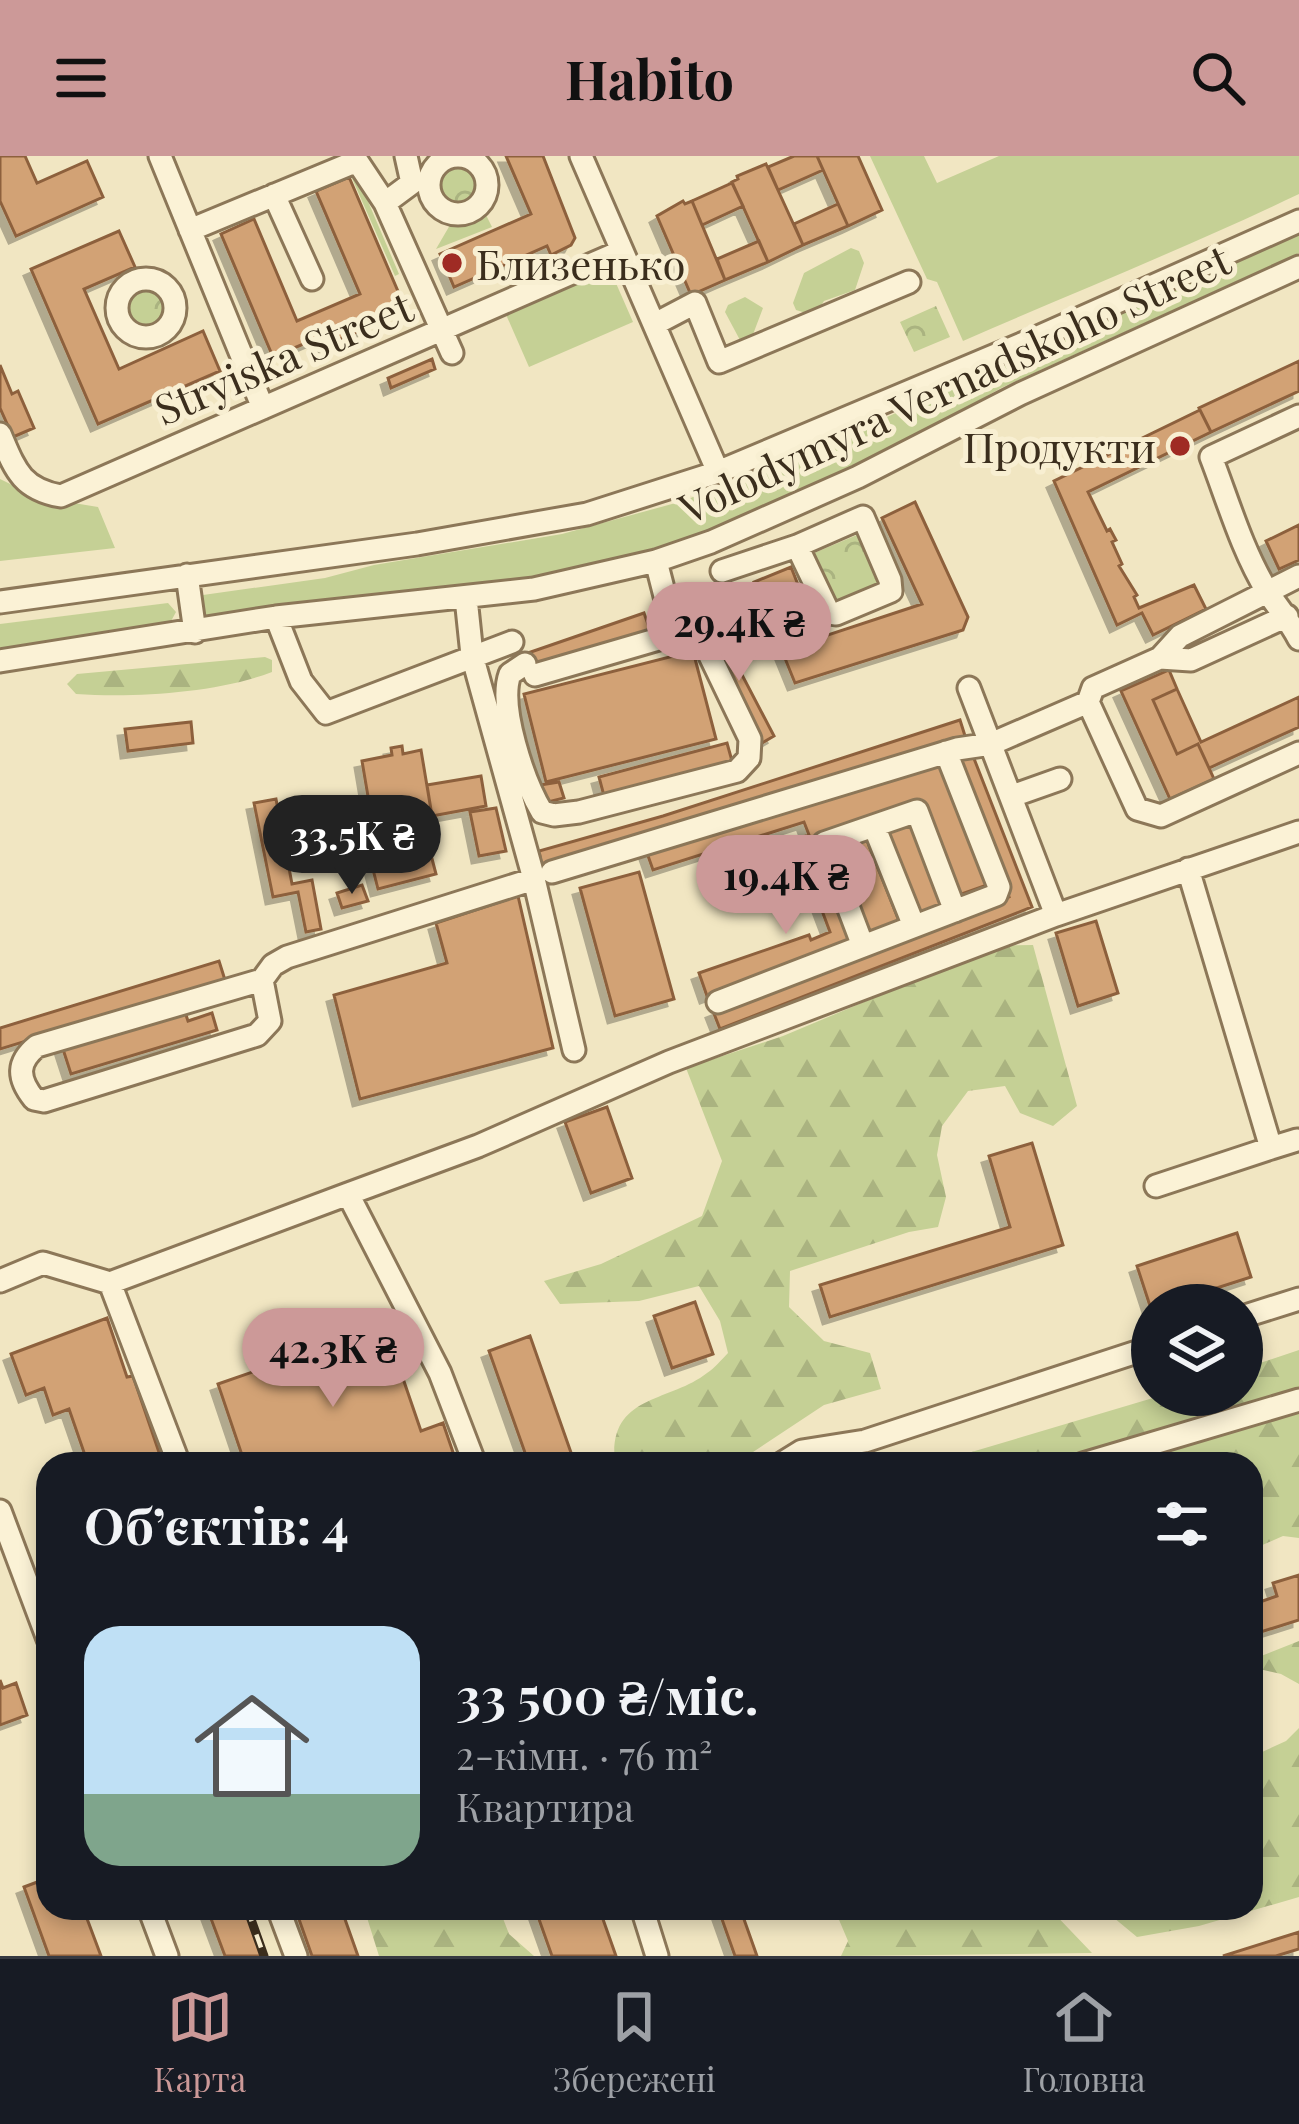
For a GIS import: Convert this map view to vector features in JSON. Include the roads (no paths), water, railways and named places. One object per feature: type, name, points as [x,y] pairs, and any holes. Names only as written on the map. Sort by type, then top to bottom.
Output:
[{"type":"street","points":[[160,156],[263,408]]},
{"type":"street","points":[[385,202],[421,182],[406,156]]},
{"type":"street","points":[[581,156],[718,472]]},
{"type":"street","points":[[190,230],[357,160],[385,202],[452,353]]},
{"type":"street","points":[[274,194],[312,279]]},
{"type":"street","name":"Volodymyra Vernadskoho Street","points":[[0,602],[418,544],[587,514],[718,472],[1299,221]]},
{"type":"street","name":"Stryiska Street","points":[[0,434],[16,472],[39,492],[61,496],[622,251]]},
{"type":"street","points":[[169,291],[205,267]]},
{"type":"street","name":"Volodymyra Vernadskoho Street","points":[[0,661],[276,617],[534,589],[656,561],[858,478],[1020,394],[1299,267]]},
{"type":"street","points":[[655,324],[694,303],[718,362],[908,281]]},
{"type":"street","points":[[1299,416],[1211,457],[1267,591],[1299,639]]},
{"type":"street","points":[[722,572],[862,517],[891,591],[829,614],[796,546]]},
{"type":"street","points":[[656,561],[668,604],[680,626],[699,633],[750,739],[748,758],[737,771],[579,812],[542,812],[528,786],[514,737],[506,686],[510,674],[662,638],[680,626]]},
{"type":"street","points":[[187,575],[195,632]]},
{"type":"street","points":[[1299,576],[1180,636],[1160,658],[1093,688],[1088,702],[1137,809],[1161,816],[1299,753]]},
{"type":"street","points":[[466,598],[472,655],[543,875],[574,1050]]},
{"type":"street","points":[[1160,658],[1191,660],[1287,616]]},
{"type":"street","points":[[276,617],[301,681],[326,713],[512,642]]},
{"type":"street","points":[[969,688],[1057,915]]},
{"type":"street","points":[[262,980],[270,1021],[256,1035],[44,1101],[28,1092],[20,1067],[22,1057],[37,1046],[262,980],[286,957],[543,875],[946,752],[991,743],[1088,702]]},
{"type":"street","points":[[718,1002],[995,895],[999,886],[946,752]]},
{"type":"street","points":[[1012,796],[1060,779]]},
{"type":"street","points":[[863,946],[824,843],[917,811],[955,911]]},
{"type":"street","points":[[874,826],[914,926]]},
{"type":"street","points":[[0,1281],[43,1263],[110,1283],[478,1146],[669,1062],[1057,915],[1299,832]]},
{"type":"street","points":[[1188,869],[1271,1148]]},
{"type":"street","points":[[1156,1186],[1297,1140]]},
{"type":"street","points":[[348,1194],[440,1373],[471,1452]]},
{"type":"street","points":[[110,1283],[173,1452]]},
{"type":"street","points":[[1263,1310],[1299,1299]]},
{"type":"street","points":[[800,1452],[865,1441],[1131,1354]]},
{"type":"street","points":[[1124,1452],[1299,1400]]},
{"type":"street","points":[[0,1511],[36,1608]]},
{"type":"street","points":[[154,1920],[167,1956]]},
{"type":"street","points":[[282,1920],[296,1956]]},
{"type":"street","points":[[646,1920],[657,1956]]},
{"type":"railway","points":[[251,1920],[264,1956]]},
{"type":"place","name":"Близенько","points":[[452,263]]},
{"type":"place","name":"Продукти","points":[[1180,446]]}]
